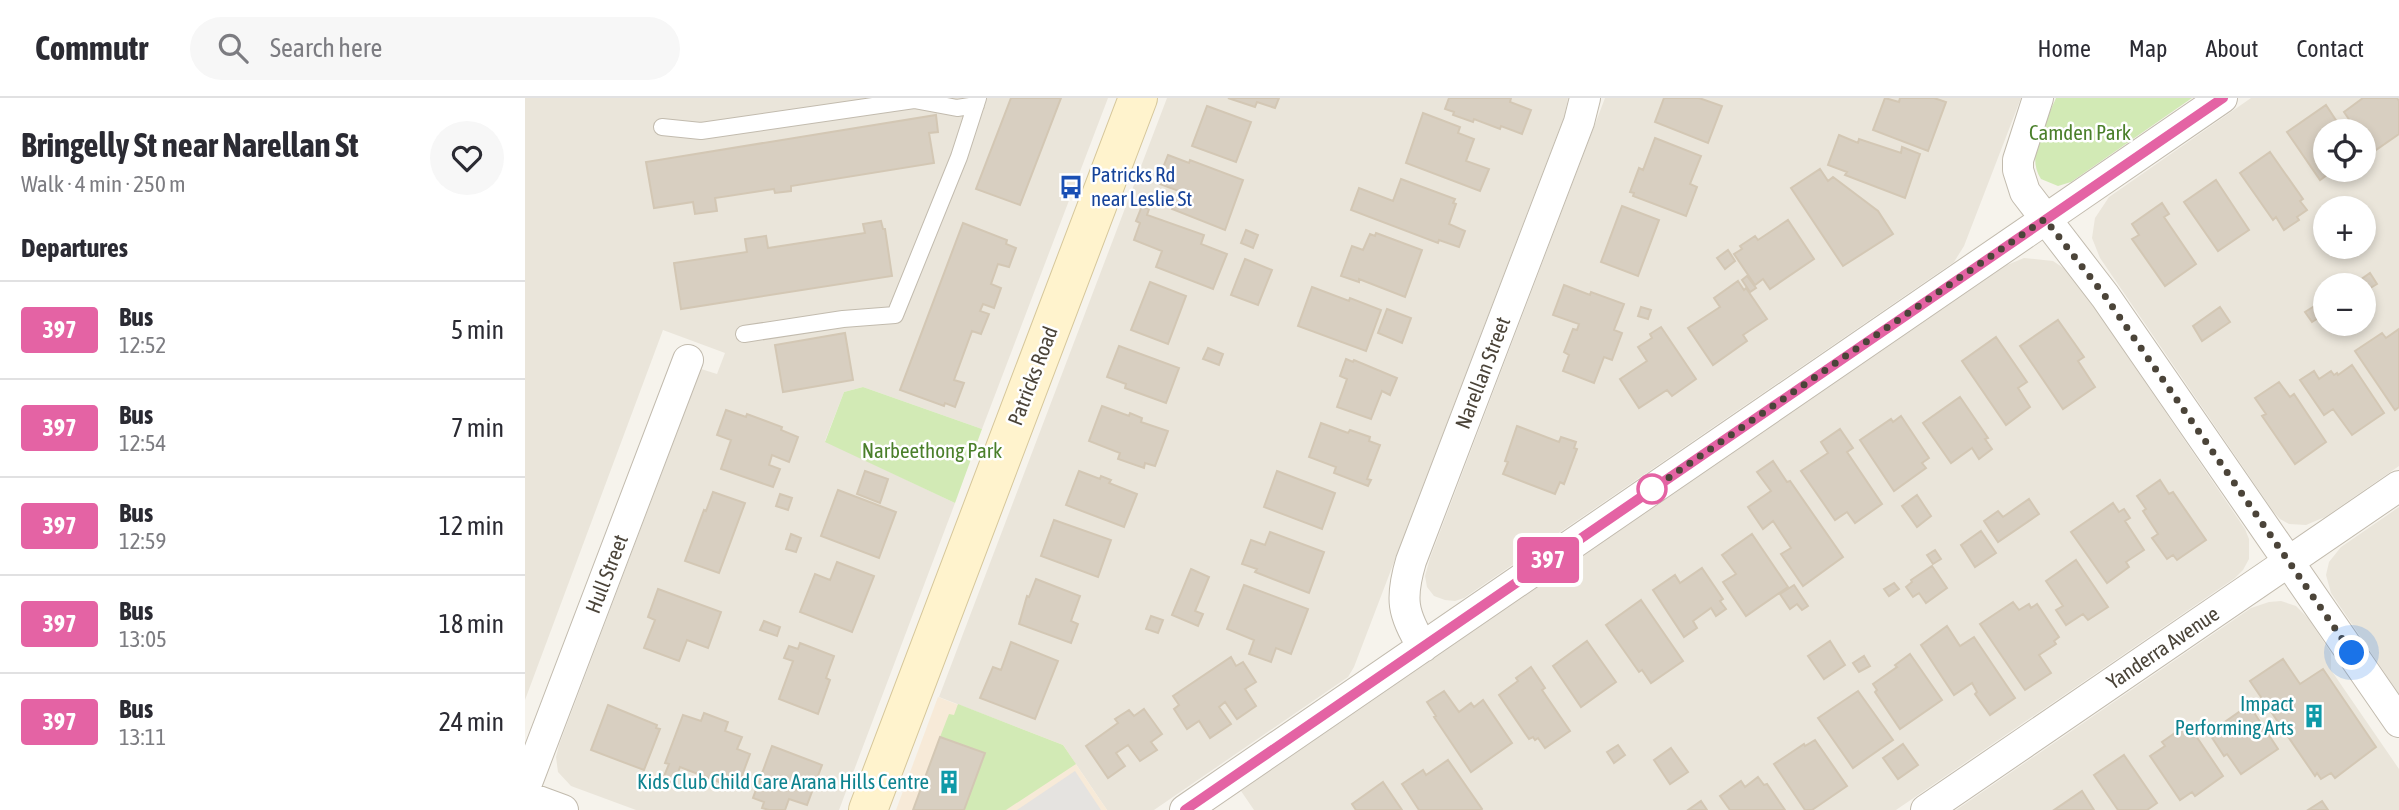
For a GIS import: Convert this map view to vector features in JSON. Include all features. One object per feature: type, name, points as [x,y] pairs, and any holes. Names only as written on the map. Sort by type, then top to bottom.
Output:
[{"type":"main road","name":"Patricks Road","points":[[868,810],[1137,98]]},
{"type":"street","name":"Narellan Street","points":[[1423,647],[1404,608],[1405,580],[1568,153],[1585,98]]},
{"type":"street","points":[[2038,98],[2020,148],[2018,170],[2025,192],[2105,296],[2399,722]]},
{"type":"street","points":[[1185,810],[2223,98]]},
{"type":"street","name":"Hull Street","points":[[525,788],[688,360]]},
{"type":"street","name":"Yanderra Avenue","points":[[1926,810],[2399,486]]},
{"type":"street","points":[[525,796],[563,810]]},
{"type":"lane","points":[[662,127],[701,131],[913,100],[957,108],[977,102]]},
{"type":"lane","points":[[744,334],[843,319],[895,315],[960,157],[977,102]]},
{"type":"shaded area","points":[[525,98],[1108,98],[982,429],[863,387],[844,392],[825,441],[955,503],[839,810],[636,810],[571,786],[558,772],[556,757],[559,745],[701,369],[717,374],[725,353],[663,330],[525,700]]},
{"type":"shaded area","points":[[1167,98],[1568,98],[1565,114],[1348,677],[1154,810],[1107,810],[1063,745],[939,697]]},
{"type":"shaded area","points":[[1605,98],[2021,98],[1964,246],[1954,262],[1464,598],[1445,600],[1434,596],[1427,587],[1425,576],[1430,558]]},
{"type":"shaded area","points":[[2251,98],[2399,98],[2399,466],[2325,517],[2306,525],[2289,524],[2280,519],[2100,258],[2092,238],[2095,218],[2109,197]]},
{"type":"shaded area","points":[[2024,258],[2053,261],[2075,279],[2245,529],[2249,539],[2249,559],[2235,578],[1896,810],[1254,810],[1241,791],[2007,265]]},
{"type":"shaded area","points":[[2399,507],[2399,694],[2331,593],[2326,575],[2329,562],[2341,547]]},
{"type":"shaded area","points":[[2281,601],[2296,606],[2308,618],[2331,653],[2331,670],[2399,769],[2399,810],[1956,810],[2251,608]]},
{"type":"shaded area","points":[[938,697],[1063,745],[1107,810],[896,810]]},
{"type":"shaded area","points":[[1075,771],[1101,810],[1017,810]]},
{"type":"green space","name":"Camden Park","points":[[2056,98],[2192,98],[2071,182],[2058,186],[2041,179],[2035,160],[2039,138]]},
{"type":"green space","name":"Narbeethong Park","points":[[863,387],[982,429],[955,503],[825,442],[844,392]]},
{"type":"green space","points":[[958,704],[1063,745],[1076,764],[1006,810],[964,810],[985,754],[940,737],[949,714],[954,715]]},
{"type":"building","points":[[1011,98],[1061,98],[1020,205],[976,189]]},
{"type":"building","points":[[1228,98],[1279,98],[1275,108],[1257,102],[1255,107]]},
{"type":"building","points":[[1449,98],[1511,98],[1510,102],[1531,110],[1522,134],[1501,126],[1500,129],[1474,119],[1473,122],[1453,115],[1454,112],[1445,109]]},
{"type":"building","points":[[1664,98],[1699,98],[1722,106],[1708,143],[1655,122]]},
{"type":"building","points":[[1885,98],[1899,102],[1900,98],[1934,98],[1946,102],[1928,151],[1873,130]]},
{"type":"building","points":[[2363,98],[2397,98],[2399,134],[2376,150],[2376,119],[2349,119],[2344,112]]},
{"type":"building","points":[[2326,105],[2335,119],[2313,119],[2313,170],[2287,132]]},
{"type":"building","points":[[1207,106],[1251,122],[1236,162],[1192,146]]},
{"type":"building","points":[[1423,113],[1460,127],[1458,133],[1474,139],[1466,161],[1489,169],[1480,191],[1406,163]]},
{"type":"building","points":[[936,115],[938,132],[929,133],[934,163],[791,186],[791,191],[775,193],[774,189],[715,198],[717,211],[695,214],[693,202],[654,208],[646,162]]},
{"type":"building","points":[[1839,135],[1858,143],[1859,139],[1901,153],[1902,147],[1920,154],[1905,198],[1845,175],[1847,172],[1828,165]]},
{"type":"building","points":[[1655,138],[1701,156],[1690,184],[1697,187],[1686,216],[1633,196],[1634,193],[1630,192],[1639,168],[1643,170]]},
{"type":"building","points":[[2270,152],[2303,199],[2300,201],[2307,210],[2297,217],[2299,220],[2284,230],[2276,217],[2273,220],[2240,173]]},
{"type":"building","points":[[1168,155],[1189,163],[1190,160],[1243,180],[1225,230],[1172,209],[1179,191],[1157,183]]},
{"type":"building","points":[[1820,169],[1828,181],[1833,177],[1878,211],[1893,234],[1843,266],[1791,188]]},
{"type":"building","points":[[1401,179],[1455,199],[1453,203],[1456,204],[1449,224],[1465,231],[1459,247],[1439,240],[1438,243],[1351,210],[1359,188],[1393,201]]},
{"type":"building","points":[[2216,180],[2249,230],[2218,251],[2184,202]]},
{"type":"building","points":[[2162,203],[2169,214],[2164,217],[2196,264],[2165,286],[2132,239],[2139,235],[2132,224]]},
{"type":"building","points":[[1142,206],[1149,209],[1147,215],[1204,235],[1201,244],[1227,254],[1213,289],[1156,267],[1162,251],[1134,240],[1140,223],[1136,221]]},
{"type":"building","points":[[1622,206],[1659,220],[1638,276],[1601,262]]},
{"type":"building","points":[[1788,220],[1814,259],[1770,289],[1763,279],[1755,285],[1734,254],[1742,249],[1740,246],[1755,236],[1758,240]]},
{"type":"building","points":[[881,221],[885,229],[892,276],[681,309],[674,263],[747,252],[745,239],[766,236],[768,248],[865,233],[863,224]]},
{"type":"building","points":[[963,223],[1007,240],[1006,244],[1016,248],[1009,267],[998,264],[991,284],[1001,288],[994,308],[983,304],[980,311],[989,314],[981,334],[972,331],[954,380],[964,383],[955,407],[945,403],[944,406],[900,390]]},
{"type":"building","points":[[1246,230],[1258,235],[1253,248],[1241,243]]},
{"type":"building","points":[[1376,233],[1422,250],[1405,297],[1359,279],[1359,282],[1341,276],[1352,246],[1363,250],[1370,234],[1375,236]]},
{"type":"building","points":[[1728,250],[1735,261],[1725,269],[1717,258]]},
{"type":"building","points":[[1245,259],[1272,270],[1258,305],[1231,295]]},
{"type":"building","points":[[1747,276],[1756,288],[1750,292],[1742,280]]},
{"type":"building","points":[[1738,281],[1744,290],[1746,288],[1767,319],[1743,335],[1747,341],[1713,365],[1688,328],[1720,307],[1714,298]]},
{"type":"building","points":[[1150,282],[1186,296],[1168,344],[1131,330]]},
{"type":"building","points":[[1564,285],[1624,304],[1614,330],[1622,333],[1612,360],[1604,357],[1594,383],[1563,371],[1569,355],[1564,352],[1573,329],[1577,330],[1579,324],[1553,315]]},
{"type":"building","points":[[1312,287],[1381,310],[1366,351],[1298,326]]},
{"type":"building","points":[[1641,307],[1651,310],[1648,319],[1638,316]]},
{"type":"building","points":[[2220,307],[2230,322],[2202,341],[2193,326]]},
{"type":"building","points":[[2313,307],[2313,321],[2312,322],[2305,312]]},
{"type":"building","points":[[1387,309],[1411,318],[1402,343],[1378,333]]},
{"type":"building","points":[[2058,320],[2084,357],[2078,361],[2095,387],[2063,409],[2020,346]]},
{"type":"building","points":[[1661,327],[1696,379],[1672,396],[1667,390],[1639,408],[1620,379],[1647,361],[1638,347],[1652,338],[1650,334]]},
{"type":"building","points":[[2399,329],[2399,407],[2395,410],[2355,351],[2382,333],[2386,338]]},
{"type":"building","points":[[845,333],[853,380],[783,392],[775,345]]},
{"type":"building","points":[[1996,337],[2027,382],[2018,388],[2030,407],[2006,425],[1962,361]]},
{"type":"building","points":[[1119,346],[1179,368],[1166,403],[1125,388],[1126,384],[1107,377]]},
{"type":"building","points":[[1208,348],[1223,354],[1219,365],[1203,359]]},
{"type":"building","points":[[1346,359],[1397,378],[1390,395],[1382,391],[1371,419],[1337,407],[1347,379],[1340,376]]},
{"type":"building","points":[[2352,365],[2384,413],[2352,435],[2333,409],[2324,415],[2300,380],[2314,371],[2319,379],[2331,371],[2338,375]]},
{"type":"building","points":[[2279,382],[2290,397],[2294,394],[2326,442],[2295,464],[2262,416],[2266,414],[2255,398]]},
{"type":"building","points":[[1960,397],[1988,438],[1985,439],[1992,449],[1979,459],[1972,448],[1951,463],[1923,423]]},
{"type":"building","points":[[1102,406],[1129,416],[1130,413],[1142,418],[1141,422],[1168,431],[1155,466],[1145,463],[1144,468],[1118,459],[1120,453],[1089,441]]},
{"type":"building","points":[[726,410],[746,417],[747,414],[782,427],[781,430],[798,437],[789,462],[772,455],[769,465],[780,469],[773,487],[721,469],[731,440],[717,435]]},
{"type":"building","points":[[1901,416],[1929,458],[1922,463],[1926,468],[1894,491],[1860,440],[1891,419],[1893,422]]},
{"type":"building","points":[[1321,423],[1348,433],[1350,430],[1370,437],[1369,441],[1380,445],[1367,479],[1371,480],[1368,486],[1334,473],[1336,467],[1309,457]]},
{"type":"building","points":[[1517,426],[1559,442],[1561,437],[1576,442],[1574,448],[1577,449],[1564,484],[1560,482],[1555,494],[1503,474]]},
{"type":"building","points":[[1840,429],[1853,448],[1847,452],[1882,504],[1855,523],[1847,512],[1835,520],[1801,471],[1828,453],[1821,442]]},
{"type":"building","points":[[1773,461],[1843,557],[1803,586],[1781,554],[1791,548],[1773,521],[1763,529],[1748,507],[1771,491],[1757,472]]},
{"type":"building","points":[[865,471],[888,479],[880,503],[857,494]]},
{"type":"building","points":[[1079,471],[1100,479],[1101,476],[1111,480],[1109,483],[1137,494],[1124,527],[1066,505]]},
{"type":"building","points":[[1277,471],[1335,493],[1322,529],[1264,507]]},
{"type":"building","points":[[2160,480],[2169,494],[2173,492],[2206,540],[2177,560],[2173,555],[2167,559],[2152,538],[2158,534],[2137,496]]},
{"type":"building","points":[[838,490],[896,512],[879,558],[821,536]]},
{"type":"building","points":[[713,492],[745,503],[719,573],[685,561]]},
{"type":"building","points":[[780,494],[792,498],[788,510],[776,506]]},
{"type":"building","points":[[1917,495],[1931,516],[1917,527],[1902,506]]},
{"type":"building","points":[[2029,499],[2039,514],[1998,542],[1984,521],[1998,511],[2003,517]]},
{"type":"building","points":[[2113,503],[2119,512],[2124,509],[2130,518],[2125,521],[2144,550],[2126,562],[2129,567],[2107,583],[2071,532]]},
{"type":"building","points":[[1054,520],[1111,540],[1098,577],[1041,556]]},
{"type":"building","points":[[1981,531],[1996,553],[1975,567],[1961,545]]},
{"type":"building","points":[[1270,532],[1324,552],[1309,593],[1255,572],[1257,569],[1242,564],[1251,540],[1265,545]]},
{"type":"building","points":[[791,534],[801,538],[796,552],[786,549]]},
{"type":"building","points":[[1752,534],[1788,587],[1746,616],[1723,582],[1736,574],[1722,555]]},
{"type":"building","points":[[1935,550],[1941,559],[1933,564],[1927,555]]},
{"type":"building","points":[[2076,560],[2108,607],[2088,620],[2083,614],[2066,625],[2056,610],[2063,606],[2046,581]]},
{"type":"building","points":[[837,562],[874,576],[852,632],[800,612],[815,574],[830,580]]},
{"type":"building","points":[[1932,566],[1947,588],[1926,603],[1919,593],[1913,597],[1906,587],[1911,580]]},
{"type":"building","points":[[1702,568],[1723,599],[1720,601],[1726,609],[1716,616],[1711,608],[1693,621],[1697,628],[1684,637],[1653,590],[1675,575],[1680,583]]},
{"type":"building","points":[[1191,569],[1209,577],[1195,611],[1203,614],[1198,626],[1172,615]]},
{"type":"building","points":[[1036,579],[1080,596],[1071,621],[1078,624],[1071,643],[1019,624],[1027,596],[1029,597]]},
{"type":"building","points":[[1894,583],[1899,589],[1889,596],[1884,589]]},
{"type":"building","points":[[1244,585],[1308,609],[1291,654],[1276,648],[1271,662],[1249,654],[1254,640],[1227,629]]},
{"type":"building","points":[[1794,585],[1808,606],[1802,610],[1797,604],[1790,609],[1780,594]]},
{"type":"building","points":[[658,589],[721,612],[708,648],[687,640],[679,661],[644,648],[655,620],[648,617]]},
{"type":"building","points":[[1641,600],[1683,661],[1651,683],[1642,670],[1639,672],[1606,625]]},
{"type":"building","points":[[2013,602],[2019,610],[2029,604],[2031,608],[2037,604],[2059,637],[2054,641],[2056,644],[2039,655],[2051,673],[2025,690],[1980,624]]},
{"type":"building","points":[[1151,616],[1163,620],[1158,633],[1146,629]]},
{"type":"building","points":[[764,621],[780,627],[777,636],[760,630]]},
{"type":"building","points":[[1947,626],[1960,646],[1974,637],[2015,698],[1990,715],[1975,694],[1977,692],[1972,683],[1954,695],[1921,645]]},
{"type":"building","points":[[1587,641],[1616,682],[1581,707],[1553,666]]},
{"type":"building","points":[[1830,641],[1845,665],[1824,679],[1808,656]]},
{"type":"building","points":[[1011,642],[1058,661],[1035,719],[980,698],[993,667],[1001,670]]},
{"type":"building","points":[[800,643],[834,656],[826,678],[830,680],[818,714],[779,699],[793,661],[784,658],[789,646],[798,649]]},
{"type":"building","points":[[1910,654],[1942,700],[1900,729],[1875,692],[1877,690],[1873,684]]},
{"type":"building","points":[[1864,656],[1870,666],[1859,672],[1853,663]]},
{"type":"building","points":[[1231,657],[1236,666],[1243,662],[1256,682],[1245,689],[1256,706],[1237,719],[1225,702],[1219,707],[1231,724],[1210,738],[1199,721],[1187,729],[1174,709],[1179,705],[1173,696]]},
{"type":"building","name":"Impact Performing Arts","points":[[2283,659],[2300,684],[2323,669],[2376,747],[2335,778],[2331,773],[2321,779],[2317,773],[2315,776],[2250,681]]},
{"type":"building","points":[[1531,667],[1545,688],[1542,690],[1570,731],[1545,748],[1538,738],[1529,739],[1499,695]]},
{"type":"building","points":[[1444,691],[1459,712],[1471,703],[1474,707],[1483,700],[1512,743],[1471,772],[1427,702]]},
{"type":"building","points":[[1858,691],[1893,740],[1853,768],[1818,718]]},
{"type":"building","points":[[608,705],[657,725],[656,728],[660,729],[644,770],[591,750]]},
{"type":"building","points":[[2249,705],[2278,749],[2241,774],[2227,754],[2224,756],[2209,733]]},
{"type":"building","points":[[1144,709],[1162,734],[1151,742],[1157,750],[1140,761],[1128,745],[1116,753],[1125,766],[1108,778],[1086,746],[1118,723],[1115,719],[1129,710],[1134,716]]},
{"type":"building","points":[[704,713],[728,722],[725,731],[742,737],[737,749],[750,754],[740,781],[727,776],[724,784],[680,767],[674,784],[662,781],[669,764],[665,763],[683,715],[701,721]]},
{"type":"building","points":[[2188,724],[2223,776],[2195,796],[2192,792],[2180,800],[2150,756],[2165,746],[2162,742]]},
{"type":"building","name":"Kids Club Child Care Arana Hills Centre","points":[[940,737],[985,753],[964,810],[913,810]]},
{"type":"building","points":[[1815,740],[1847,786],[1812,810],[1805,810],[1774,764],[1804,744],[1805,746]]},
{"type":"building","points":[[1903,744],[1918,765],[1898,779],[1883,758]]},
{"type":"building","points":[[1618,745],[1625,755],[1614,763],[1607,752]]},
{"type":"building","points":[[772,746],[822,765],[807,805],[789,799],[785,810],[769,810],[762,808],[764,802],[753,798]]},
{"type":"building","points":[[1671,748],[1688,772],[1670,784],[1654,760]]},
{"type":"building","points":[[2124,755],[2157,803],[2147,810],[2118,810],[2094,775]]},
{"type":"building","points":[[1448,760],[1481,810],[1419,810],[1402,784],[1423,770],[1426,775]]},
{"type":"building","points":[[1758,777],[1764,785],[1767,784],[1785,810],[1730,810],[1720,796],[1741,781],[1745,787]]},
{"type":"building","points":[[1383,782],[1402,810],[1356,810],[1352,804]]},
{"type":"building","points":[[2082,791],[2094,810],[2054,810]]},
{"type":"building","points":[[1701,801],[1707,810],[1688,810]]},
{"type":"building","points":[[2322,801],[2328,810],[2308,810]]},
{"type":"bus line","name":"397","points":[[1185,810],[2223,98]]},
{"type":"place","name":"Patricks Rd near Leslie St","points":[[1071,187]]},
{"type":"place","name":"Impact Performing Arts","points":[[2314,716]]},
{"type":"place","name":"Kids Club Child Care Arana Hills Centre","points":[[949,782]]},
{"type":"route","points":[[1652,489],[1645,494],[2045,219],[2105,296],[2352,653]]}]
